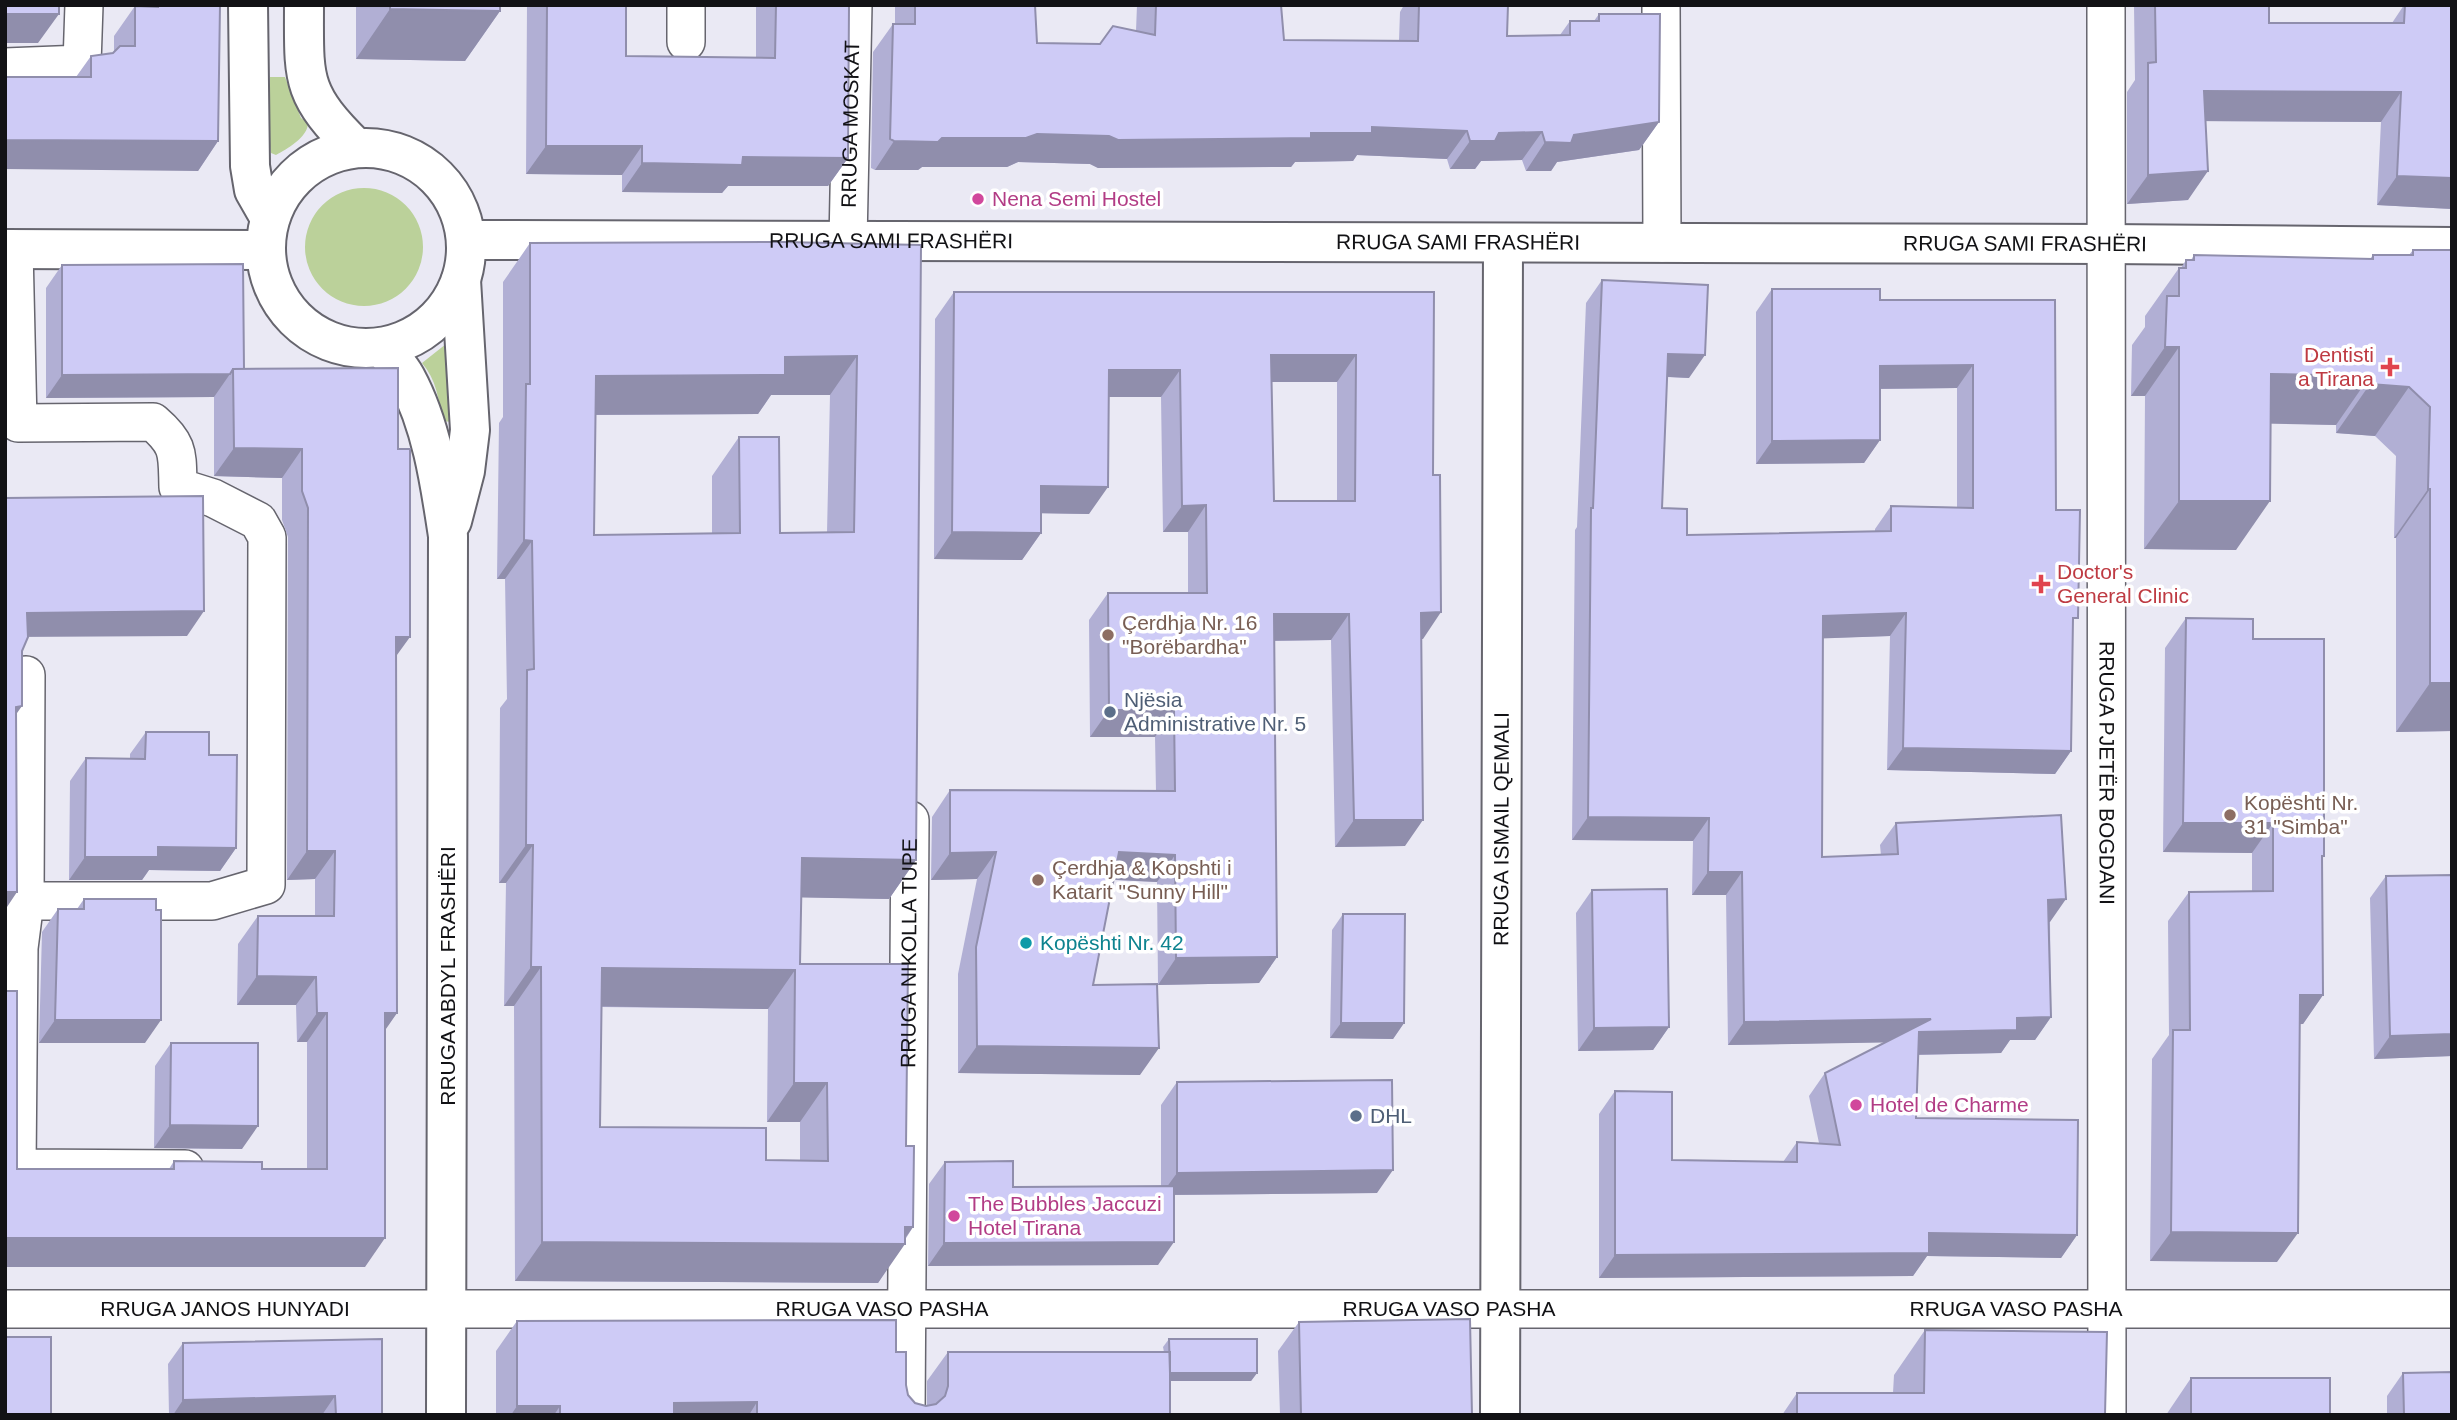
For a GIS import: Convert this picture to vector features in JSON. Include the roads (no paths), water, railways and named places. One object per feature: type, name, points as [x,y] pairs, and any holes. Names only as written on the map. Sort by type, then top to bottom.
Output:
[{"type":"main road","points":[[248,5],[250,166],[254,190],[268,234],[268,271],[275,292],[287,310],[302,325],[320,337],[340,345],[383,347],[416,335],[444,312],[461,280],[466,240],[459,208],[442,181],[417,160],[387,149],[355,147],[318,159],[288,184],[268,234]]},
{"type":"main road","points":[[304,5],[305,73],[310,92],[328,120],[355,147]]},
{"type":"main road","points":[[9,249],[268,234]]},
{"type":"main road","name":"RRUGA SAMI FRASHËRI","points":[[466,240],[848,241],[915,255],[1503,243],[2452,247]]},
{"type":"main road","name":"RRUGA ISMAIL QEMALI","points":[[1500,1415],[1503,243]]},
{"type":"main road","name":"RRUGA ABDYL FRASHËRI","points":[[449,536],[465,471],[470,430],[461,280]]},
{"type":"main road","name":"RRUGA ABDYL FRASHËRI","points":[[383,347],[406,378],[428,431],[449,536],[446,1415]]},
{"type":"street","points":[[5,67],[82,64],[84,5]]},
{"type":"street","points":[[686,5],[686,42]]},
{"type":"street","name":"RRUGA MOSKAT","points":[[848,241],[853,5]]},
{"type":"street","points":[[1661,5],[1662,243]]},
{"type":"street","name":"RRUGA PJETËR BOGDANI","points":[[2106,5],[2107,1415]]},
{"type":"street","points":[[9,249],[18,423],[153,422],[170,436],[177,457],[178,487],[213,498],[258,521],[267,537],[266,885],[212,901],[25,901]]},
{"type":"street","points":[[26,674],[25,901],[12,948],[17,1168],[211,1170]]},
{"type":"street","name":"RRUGA NIKOLLA TUPE","points":[[906,1415],[911,792]]},
{"type":"street","name":"RRUGA VASO PASHA","points":[[447,1308],[2452,1310]]},
{"type":"street","name":"RRUGA JANOS HUNYADI","points":[[5,1309],[447,1308]]},
{"type":"place","name":"Nena Semi Hostel","points":[[978,199]]},
{"type":"place","name":"Dentisti a Tirana","points":[[2390,367]]},
{"type":"place","name":"Doctor's General Clinic","points":[[2041,584]]},
{"type":"place","name":"Çerdhja Nr. 16 \"Borëbardha\"","points":[[1108,635]]},
{"type":"place","name":"Njësia Administrative Nr. 5","points":[[1110,712]]},
{"type":"place","name":"Kopështi Nr. 31 \"Simba\"","points":[[2230,815]]},
{"type":"place","name":"Çerdhja & Kopshti i Katarit \"Sunny Hill\"","points":[[1038,880]]},
{"type":"place","name":"Kopështi Nr. 42","points":[[1026,943]]},
{"type":"place","name":"Hotel de Charme","points":[[1856,1105]]},
{"type":"place","name":"DHL","points":[[1356,1116]]},
{"type":"place","name":"The Bubbles Jaccuzi Hotel Tirana","points":[[954,1216]]}]
